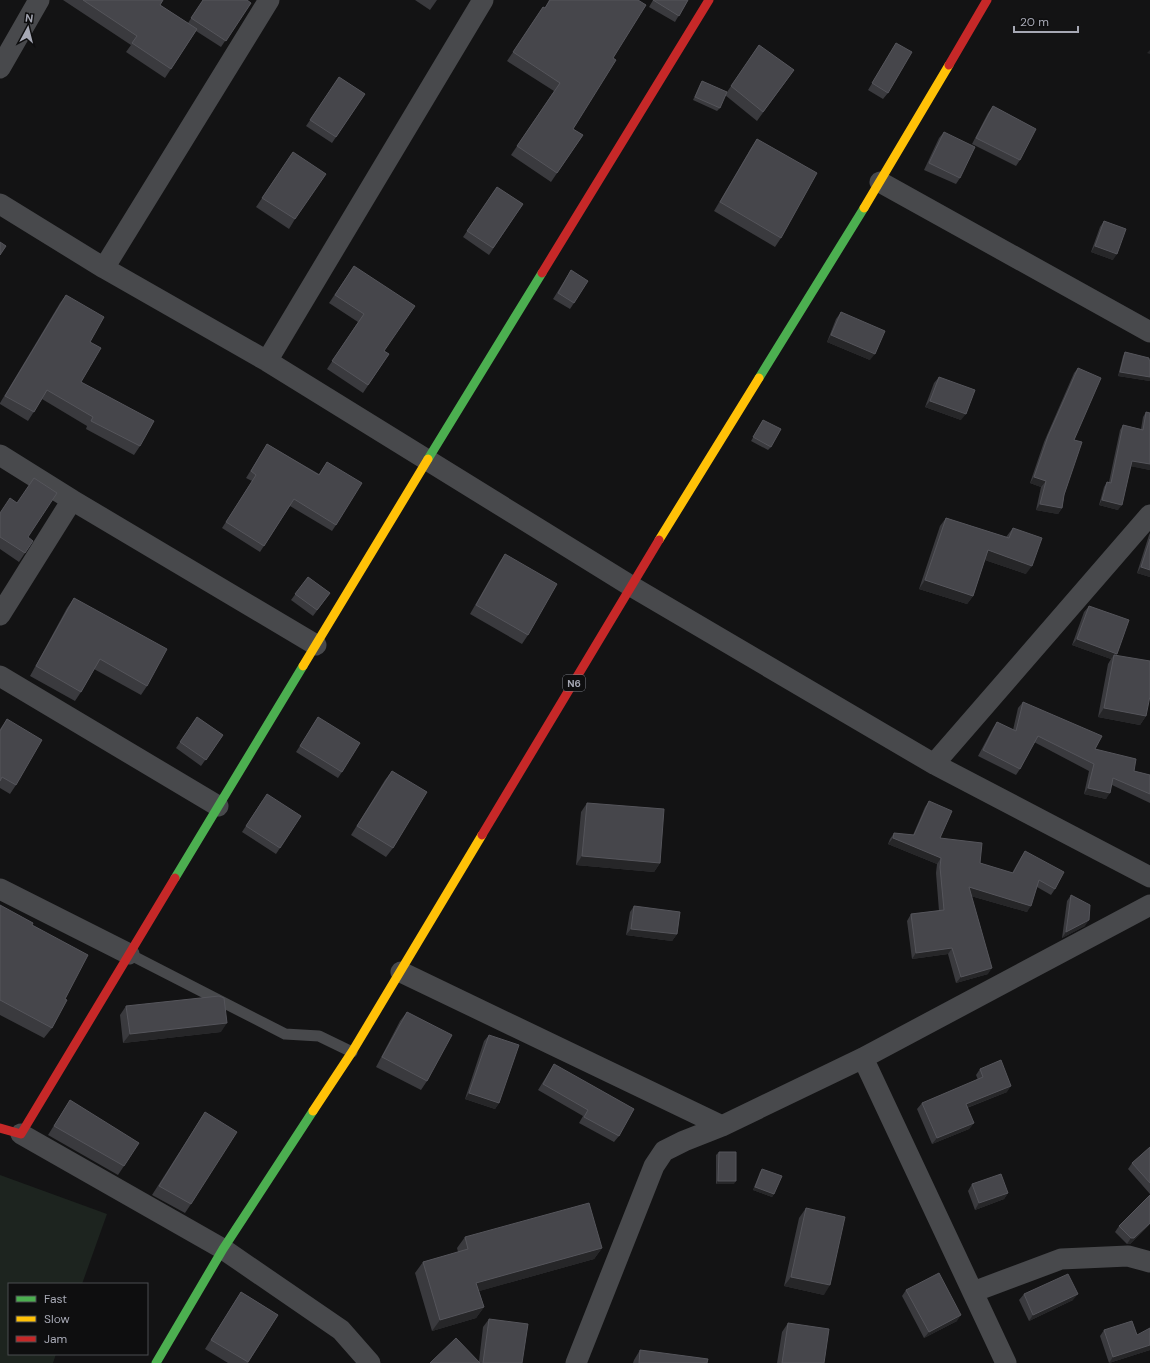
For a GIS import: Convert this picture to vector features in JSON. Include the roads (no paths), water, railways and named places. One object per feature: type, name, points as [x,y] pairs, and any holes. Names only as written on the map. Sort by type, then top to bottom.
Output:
[{"type":"main road","points":[[0,1128],[21,1134],[427,460],[709,0]]},
{"type":"main road","name":"N6","points":[[156,1363],[223,1249],[352,1052],[401,972],[631,586],[880,182],[987,0]]},
{"type":"street","points":[[0,68],[39,0]]},
{"type":"street","points":[[104,268],[269,0]]},
{"type":"street","points":[[267,361],[483,0]]},
{"type":"street","points":[[880,182],[1150,332]]},
{"type":"street","points":[[0,204],[104,268],[267,361],[631,586],[934,764],[1150,877]]},
{"type":"street","points":[[0,455],[72,500],[316,645]]},
{"type":"street","points":[[0,615],[72,500]]},
{"type":"street","points":[[934,764],[1150,515]]},
{"type":"street","points":[[0,676],[218,806]]},
{"type":"street","points":[[0,889],[129,954]]},
{"type":"street","points":[[576,1363],[654,1166],[664,1151],[684,1141],[722,1126],[863,1058],[1150,905]]},
{"type":"street","points":[[401,972],[722,1126]]},
{"type":"street","points":[[863,1058],[1006,1363]]},
{"type":"street","points":[[21,1134],[223,1249],[342,1330],[370,1363]]},
{"type":"street","points":[[973,1292],[1061,1259],[1128,1256],[1150,1262]]},
{"type":"lane","points":[[129,954],[285,1034],[319,1036],[352,1052]]}]
